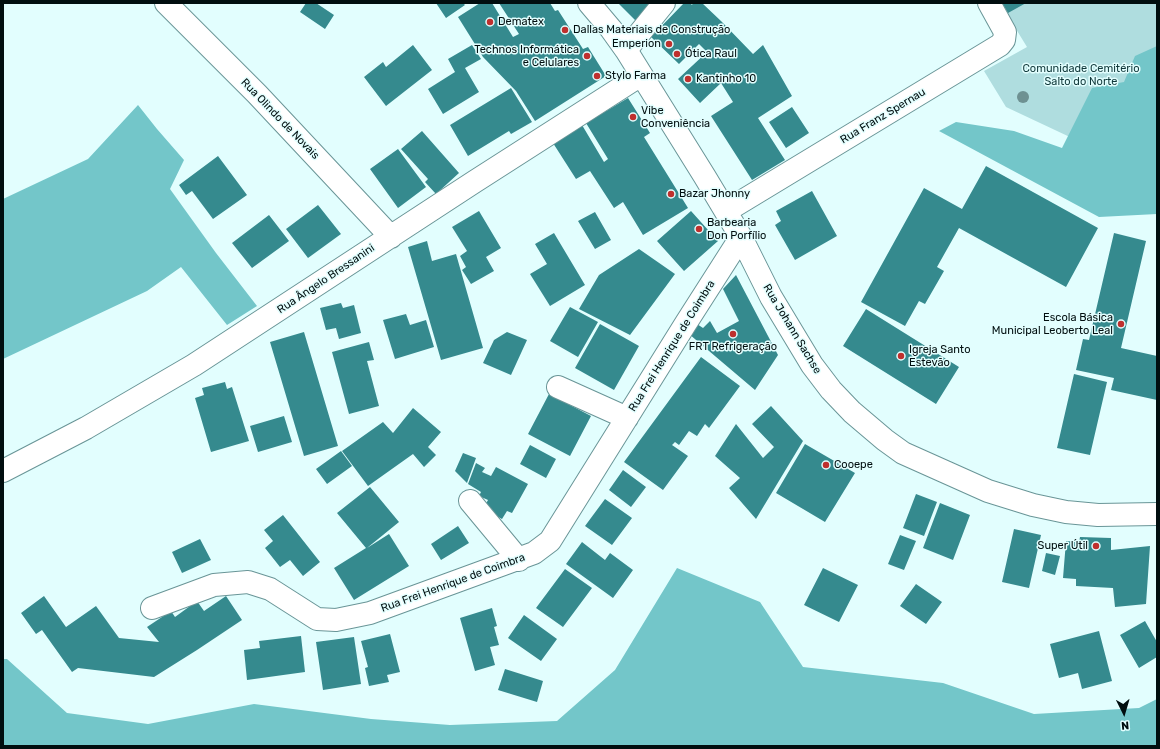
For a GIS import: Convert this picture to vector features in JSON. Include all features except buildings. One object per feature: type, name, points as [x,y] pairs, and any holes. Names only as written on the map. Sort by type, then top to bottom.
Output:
[{"type":"street","name":"Rua Olindo de Novais","points":[[166,3],[257,94],[391,236]]},
{"type":"street","name":"Rua Johann Sachse","points":[[589,3],[611,29],[626,50],[669,118],[726,211],[741,237],[771,297],[812,365],[831,390],[852,412],[903,453],[988,491],[1033,505],[1066,512],[1098,515],[1157,514]]},
{"type":"street","points":[[626,50],[664,3]]},
{"type":"street","name":"Rua Franz Spernau","points":[[726,211],[1000,45],[1004,40],[1005,32],[989,3]]},
{"type":"street","name":"Rua Ângelo Bressanini","points":[[3,471],[86,428],[194,365],[641,75]]},
{"type":"street","name":"Rua Frei Henrique de Coimbra","points":[[152,608],[214,585],[248,582],[270,589],[318,619],[336,620],[370,613],[519,560],[534,553],[550,541],[741,237]]},
{"type":"street","points":[[558,387],[627,418]]},
{"type":"street","points":[[470,501],[519,560]]},
{"type":"green space","name":"Comunidade Cemitério Salto do Norte","points":[[1000,3],[1157,3],[1157,62],[1123,162],[1006,107],[984,71],[1027,47]]},
{"type":"shaded area","points":[[1157,46],[1157,214],[1099,217],[939,131],[956,122],[1014,131],[1062,148],[1092,88],[1124,82],[1135,56]]},
{"type":"shaded area","points":[[138,105],[184,160],[170,189],[216,253],[257,306],[227,325],[181,267],[147,291],[3,359],[3,199],[88,159]]},
{"type":"shaded area","points":[[677,568],[760,602],[803,667],[943,683],[1034,714],[1139,708],[1157,699],[1157,746],[3,746],[3,659],[7,659],[67,713],[148,724],[254,704],[371,719],[450,725],[557,721],[615,670]]},
{"type":"place","name":"Dematex","points":[[490,22]]},
{"type":"place","name":"Dallas Materiais de Construção","points":[[565,30]]},
{"type":"place","name":"Emperion","points":[[669,44]]},
{"type":"place","name":"Ótica Raul","points":[[677,54]]},
{"type":"place","name":"Technos Informática e Celulares","points":[[587,56]]},
{"type":"place","name":"Stylo Farma","points":[[597,76]]},
{"type":"place","name":"Kantinho 10","points":[[688,79]]},
{"type":"place","name":"Vibe Conveniência","points":[[633,117]]},
{"type":"place","name":"Bazar Jhonny","points":[[671,194]]},
{"type":"place","name":"Barbearia Don Porfílio","points":[[699,229]]},
{"type":"place","name":"Escola Básica Municipal Leoberto Leal","points":[[1121,324]]},
{"type":"place","name":"FRT Refrigeração","points":[[733,334]]},
{"type":"place","name":"Igreja Santo Estevão","points":[[901,356]]},
{"type":"place","name":"Cooepe","points":[[826,465]]},
{"type":"place","name":"Super Útil","points":[[1096,546]]}]
